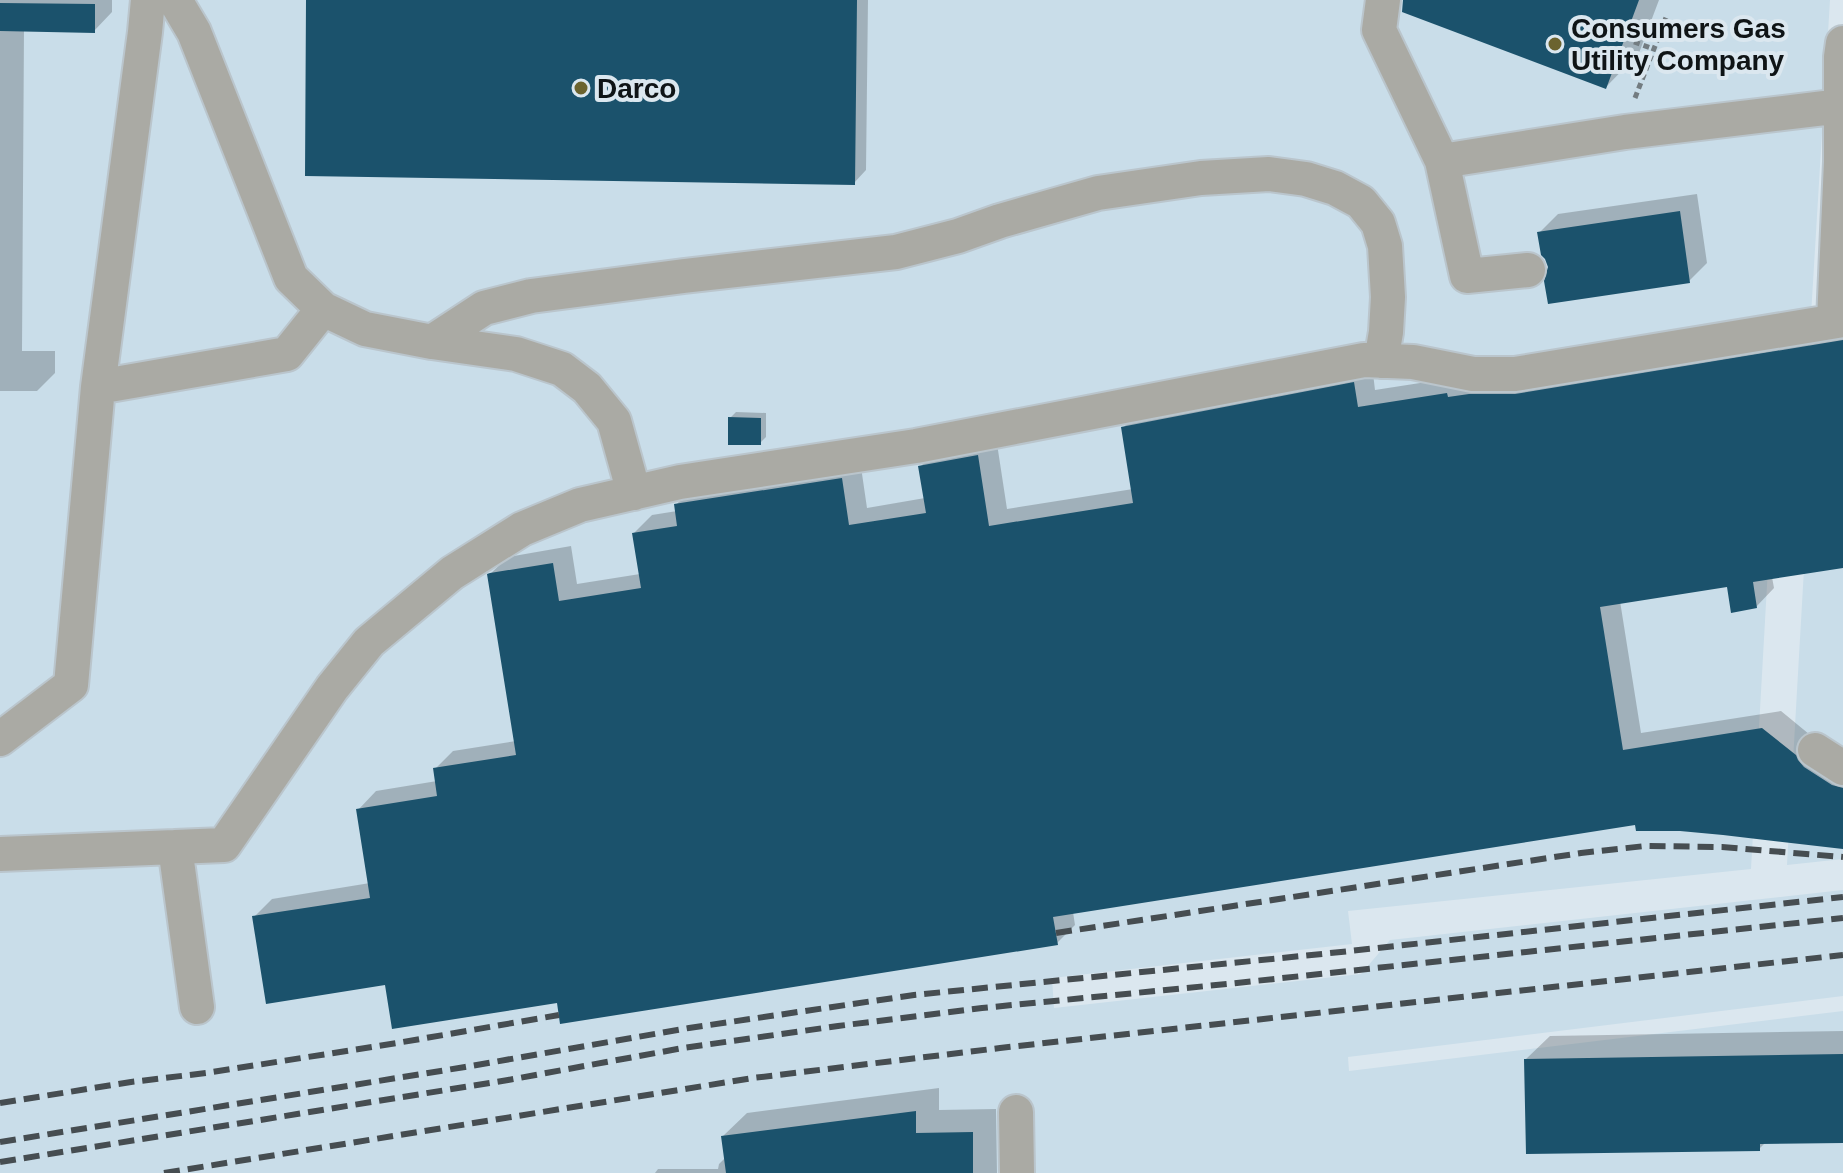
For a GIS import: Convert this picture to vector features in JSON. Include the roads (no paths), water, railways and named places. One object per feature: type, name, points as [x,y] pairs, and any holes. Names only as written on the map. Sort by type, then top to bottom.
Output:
[{"type":"street","points":[[0,739],[71,685],[98,387],[148,0]]},
{"type":"street","points":[[175,0],[194,32],[291,278],[323,309],[365,329],[516,354],[562,369],[587,388],[614,421],[634,493]]},
{"type":"street","points":[[1383,0],[1379,30],[1442,161],[1467,276],[1528,270]]},
{"type":"street","points":[[0,854],[224,845],[332,688],[369,642],[452,573],[522,529],[580,505],[680,482],[916,446],[1364,360],[1413,362],[1473,374],[1515,374],[1839,321],[1843,43]]},
{"type":"street","points":[[1442,161],[1625,132],[1841,106]]},
{"type":"street","points":[[432,342],[484,308],[531,296],[896,252],[1098,193],[1201,178],[1269,174],[1306,179],[1335,188],[1361,202],[1378,223],[1385,246],[1388,297],[1381,361]]},
{"type":"street","points":[[98,387],[287,354],[323,309]]},
{"type":"street","points":[[175,847],[197,1007]]},
{"type":"street","points":[[1016,1112],[1017,1173]]},
{"type":"railway","points":[[1056,933],[1581,853],[1645,846],[1722,847],[1843,857]]},
{"type":"railway","points":[[0,1142],[689,1028],[914,995],[1843,897]]},
{"type":"railway","points":[[0,1162],[508,1080],[683,1048],[838,1026],[982,1008],[1843,918]]},
{"type":"railway","points":[[164,1173],[753,1078],[1843,955]]},
{"type":"railway","points":[[0,1103],[397,1043],[559,1015]]},
{"type":"place","name":"Consumers Gas Utility Company","points":[[1555,44]]},
{"type":"place","name":"Darco","points":[[581,88]]}]
